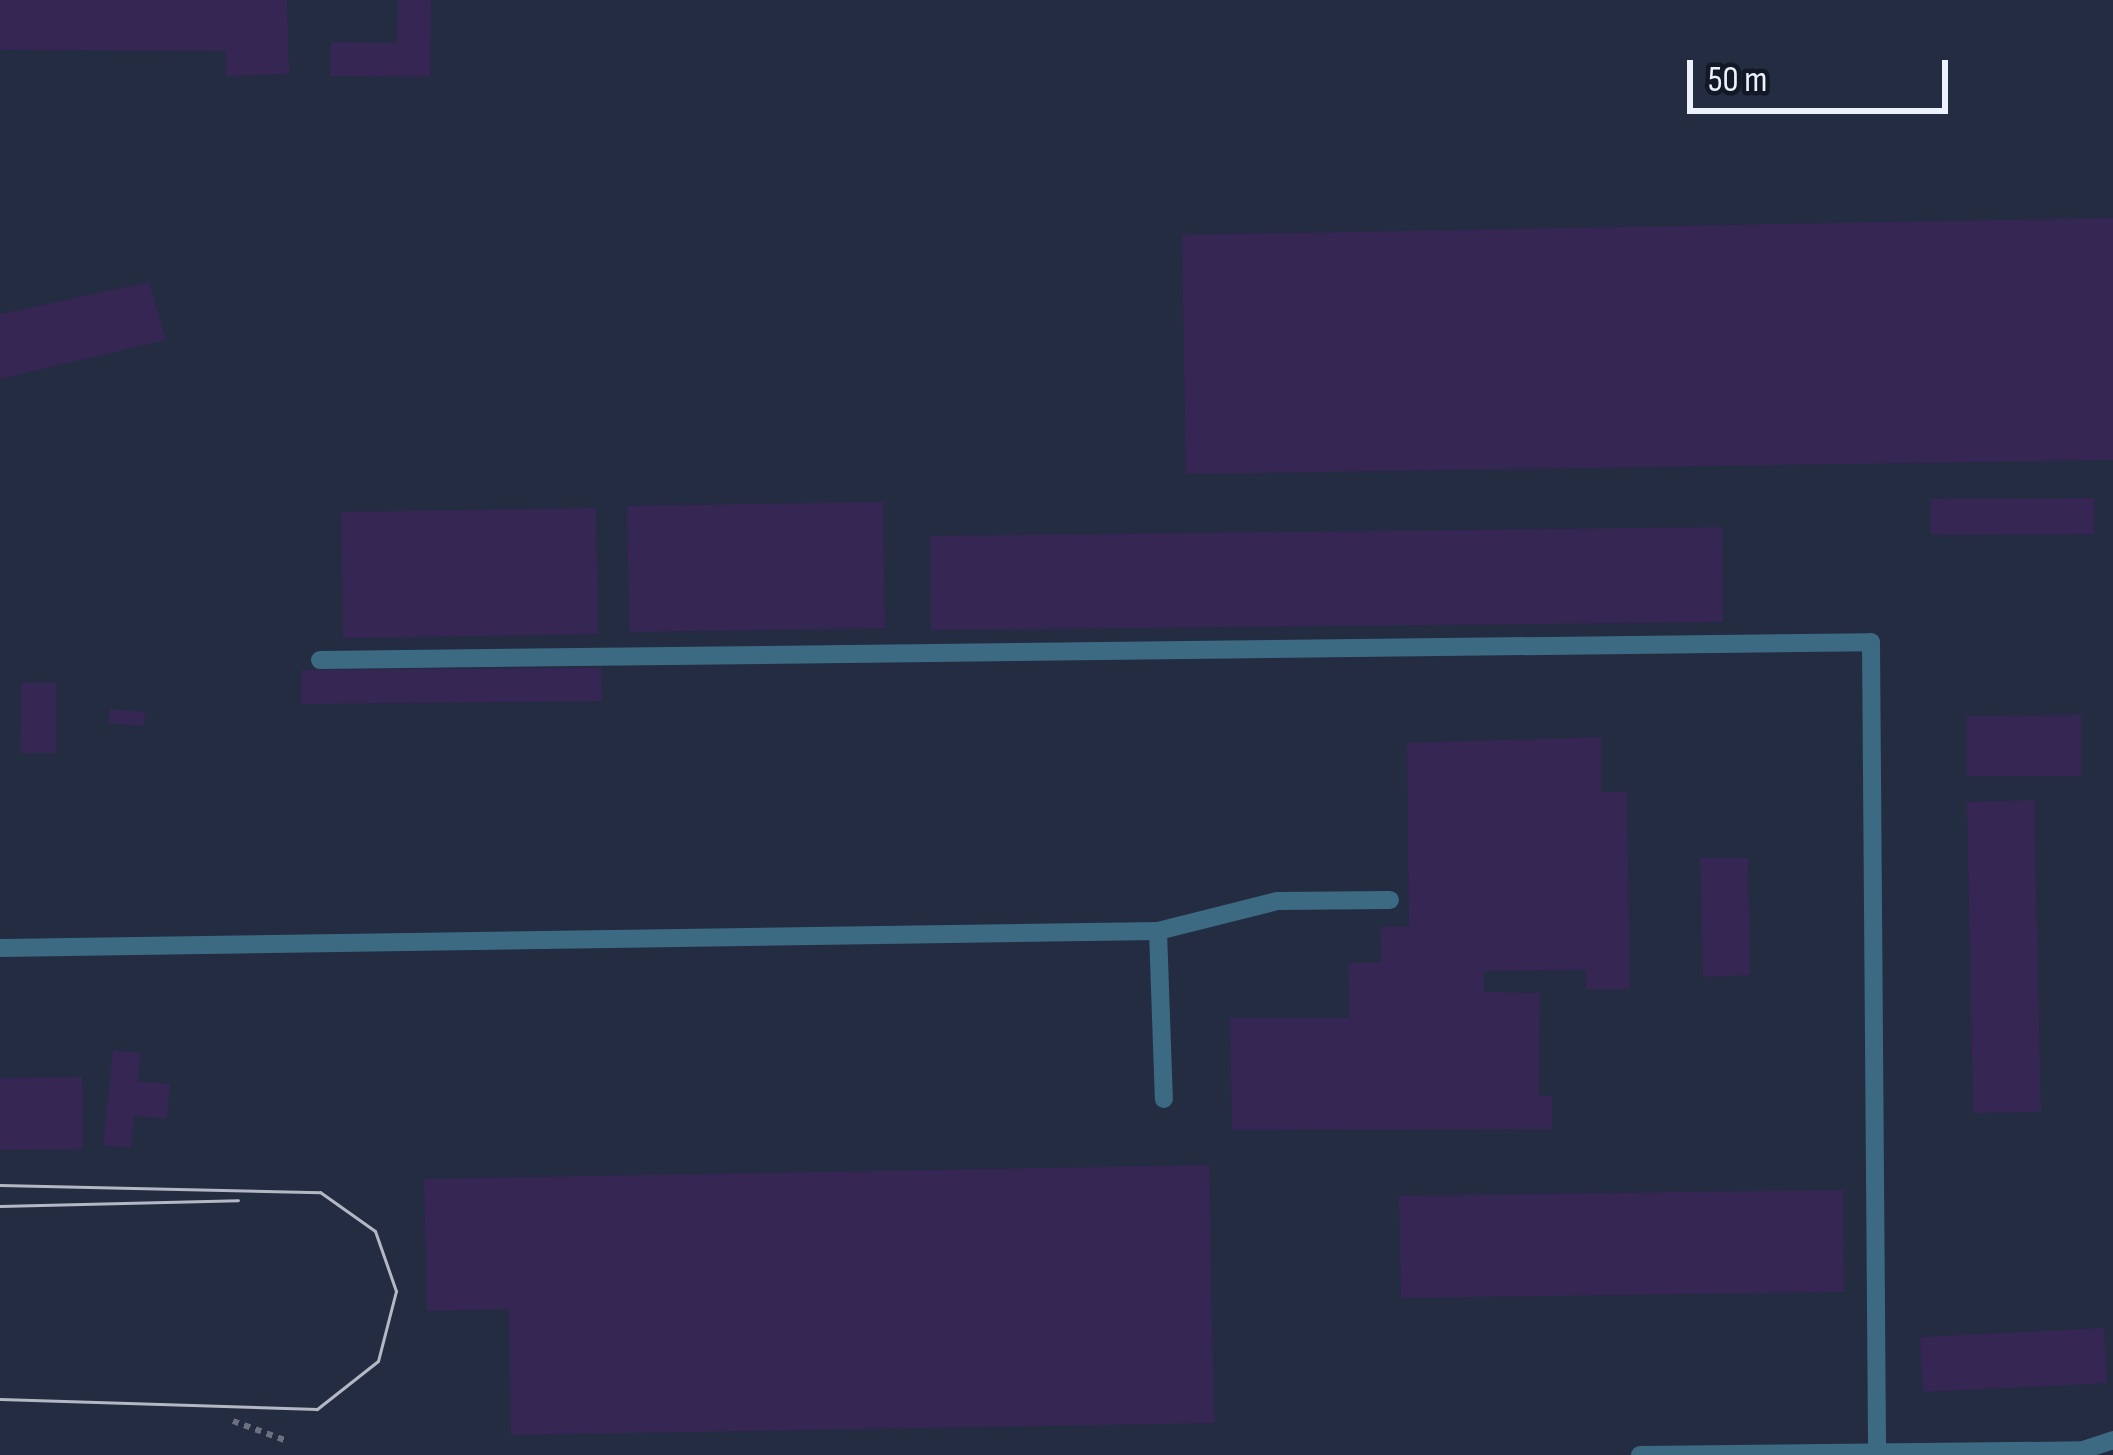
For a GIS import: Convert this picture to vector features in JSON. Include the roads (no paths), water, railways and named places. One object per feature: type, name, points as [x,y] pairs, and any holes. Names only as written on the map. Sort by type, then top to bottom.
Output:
[{"type":"lane","points":[[320,660],[1871,642],[1877,1450]]},
{"type":"lane","points":[[0,948],[1158,931],[1277,901],[1390,899]]},
{"type":"lane","points":[[1158,931],[1164,1099]]},
{"type":"lane","points":[[1640,1455],[2084,1450],[2113,1440]]},
{"type":"tram line","points":[[0,1185],[320,1192],[375,1231],[396,1291],[378,1361],[317,1409],[0,1399]]},
{"type":"tram line","points":[[0,1206],[238,1200]]}]
